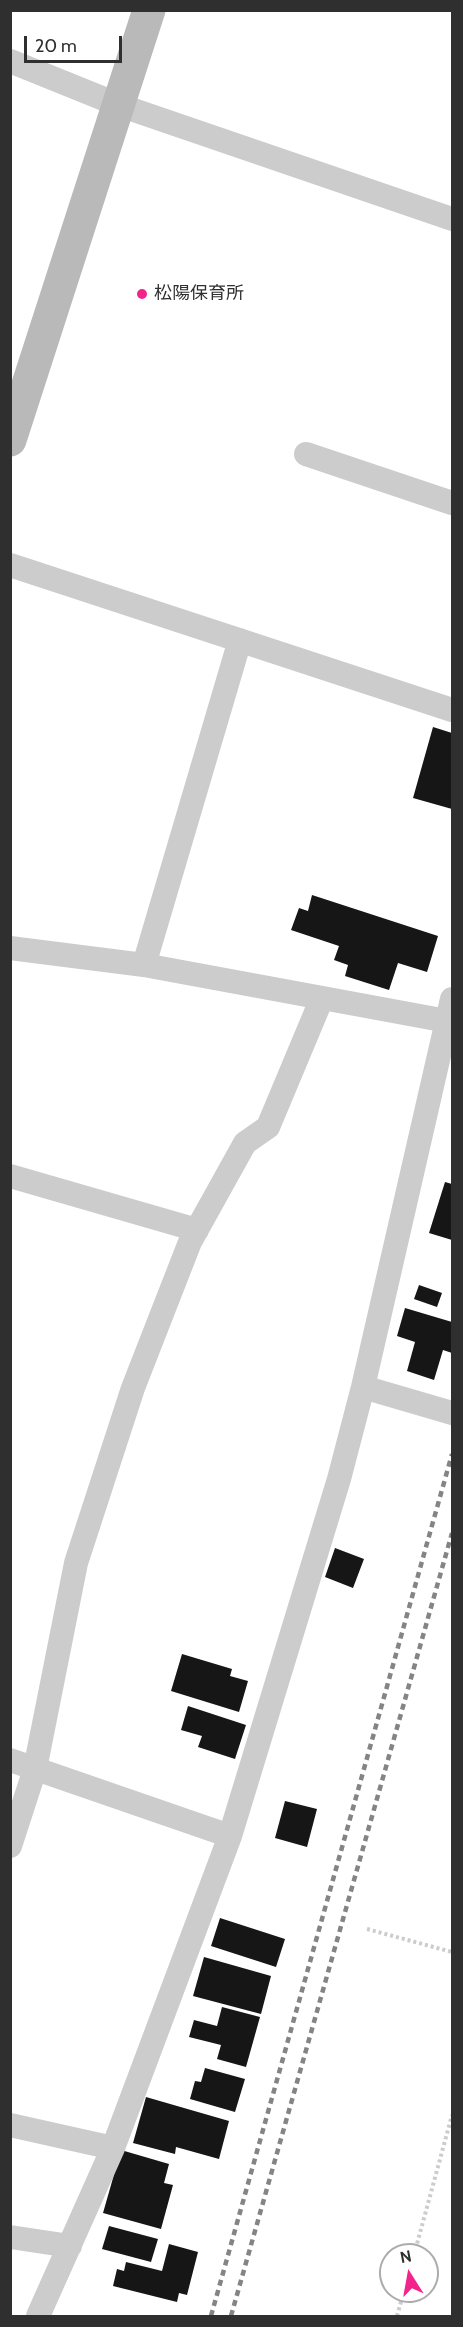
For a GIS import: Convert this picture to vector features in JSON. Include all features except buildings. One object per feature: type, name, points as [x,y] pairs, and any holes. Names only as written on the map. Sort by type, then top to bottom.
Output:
[{"type":"street","points":[[10,440],[149,10]]},
{"type":"street","points":[[10,61],[119,105],[453,219]]},
{"type":"street","points":[[306,454],[453,503]]},
{"type":"street","points":[[10,566],[453,710]]},
{"type":"street","points":[[144,965],[240,640]]},
{"type":"street","points":[[10,948],[144,965],[322,998],[450,1010],[363,1388],[339,1479],[230,1836],[113,2148],[38,2316]]},
{"type":"street","points":[[10,1846],[35,1769],[76,1563],[133,1388],[190,1242],[245,1143],[268,1127],[322,998]]},
{"type":"street","points":[[10,1176],[197,1230]]},
{"type":"street","points":[[363,1388],[453,1413]]},
{"type":"street","points":[[10,1760],[230,1836]]},
{"type":"street","points":[[10,2125],[113,2148]]},
{"type":"street","points":[[10,2237],[70,2246]]},
{"type":"path","points":[[367,1929],[453,1952]]},
{"type":"path","points":[[417,2243],[453,2115]]},
{"type":"railway","points":[[211,2316],[452,1454]]},
{"type":"railway","points":[[231,2316],[452,1533]]},
{"type":"place","name":"松陽保育所","points":[[142,294]]}]
